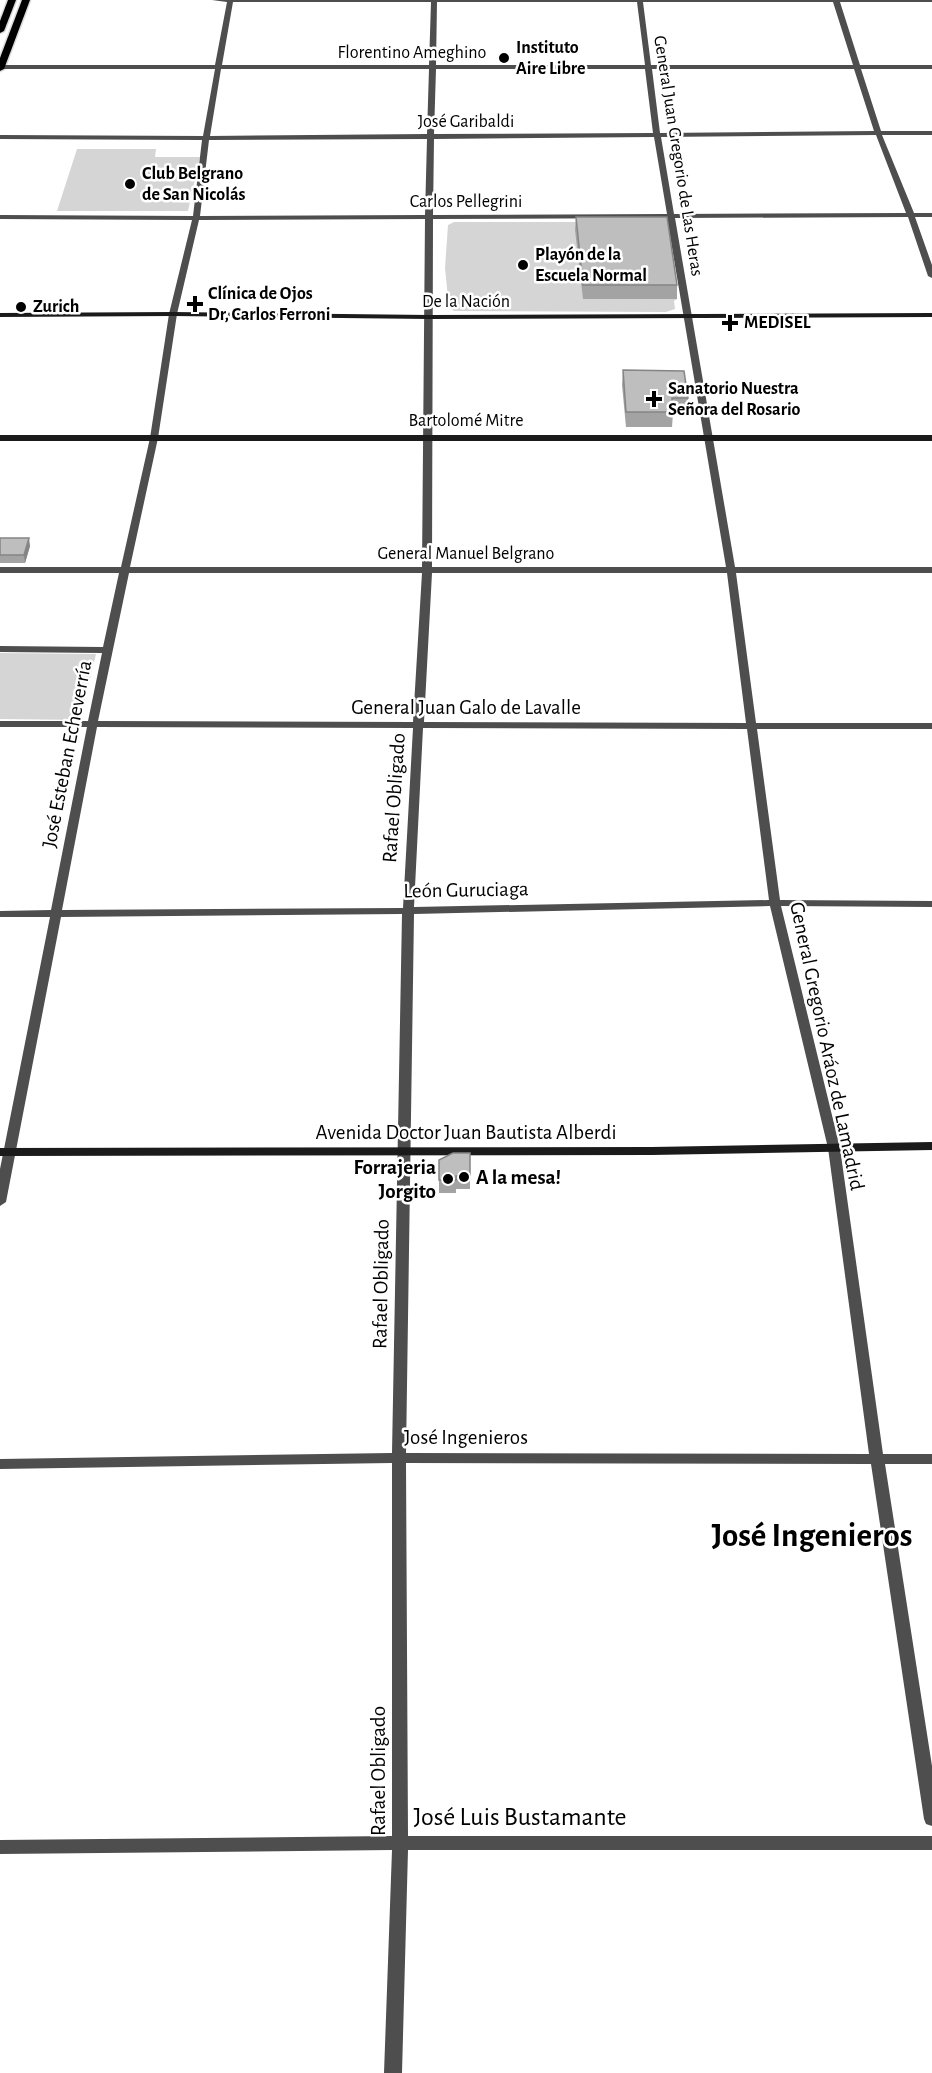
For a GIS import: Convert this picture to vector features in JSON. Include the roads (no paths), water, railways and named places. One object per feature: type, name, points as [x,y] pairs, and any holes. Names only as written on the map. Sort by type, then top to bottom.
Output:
[{"type":"main road","points":[[0,31],[12,0]]},
{"type":"main road","points":[[0,67],[27,0]]},
{"type":"street","points":[[214,0],[932,0]]},
{"type":"street","name":"José Esteban Echeverría","points":[[0,1202],[5,1152],[57,914],[107,650],[154,438],[173,314],[196,218],[206,138],[230,0]]},
{"type":"street","name":"Rafael Obligado","points":[[393,2073],[400,1843],[399,1458],[408,911],[427,570],[429,217],[434,0]]},
{"type":"street","points":[[836,0],[878,133],[911,215],[932,276]]},
{"type":"street","name":"General Juan Gregorio de Las Heras","points":[[640,1],[657,135],[689,316]]},
{"type":"street","name":"Florentino Ameghino","points":[[0,67],[932,67]]},
{"type":"street","name":"José Garibaldi","points":[[0,137],[206,138],[932,133]]},
{"type":"street","name":"Carlos Pellegrini","points":[[0,217],[932,215]]},
{"type":"street","name":"De la Nación","points":[[0,315],[173,314],[429,317],[932,315]]},
{"type":"street","name":"General Gregorio Aráoz de Lamadrid","points":[[689,316],[731,570],[775,903],[834,1148],[877,1459],[932,1819]]},
{"type":"street","name":"Bartolomé Mitre","points":[[0,438],[932,438]]},
{"type":"street","name":"General Manuel Belgrano","points":[[0,570],[932,570]]},
{"type":"street","points":[[0,649],[107,650]]},
{"type":"street","name":"General Juan Galo de Lavalle","points":[[0,724],[932,726]]},
{"type":"street","name":"León Guruciaga","points":[[0,914],[408,911],[775,903],[932,904]]},
{"type":"street","name":"Avenida Doctor Juan Bautista Alberdi","points":[[5,1152],[932,1146]]},
{"type":"street","name":"José Ingenieros","points":[[0,1464],[399,1458],[932,1459]]},
{"type":"street","name":"José Luis Bustamante","points":[[0,1846],[400,1843],[932,1844]]},
{"type":"place","name":"Instituto Aire Libre","points":[[504,58]]},
{"type":"place","name":"Club Belgrano de San Nicolás","points":[[130,184]]},
{"type":"place","name":"Playón de la Escuela Normal","points":[[523,265]]},
{"type":"place","name":"Clínica de Ojos Dr, Carlos Ferroni","points":[[195,304]]},
{"type":"place","name":"Zurich","points":[[21,307]]},
{"type":"place","name":"MEDISEL","points":[[730,323]]},
{"type":"place","name":"Sanatorio Nuestra Señora del Rosario","points":[[654,399]]},
{"type":"place","name":"A la mesa!","points":[[464,1177]]},
{"type":"place","name":"Forrajeria Jorgito","points":[[448,1179]]},
{"type":"district","name":"José Ingenieros","points":[[812,1536]]}]
